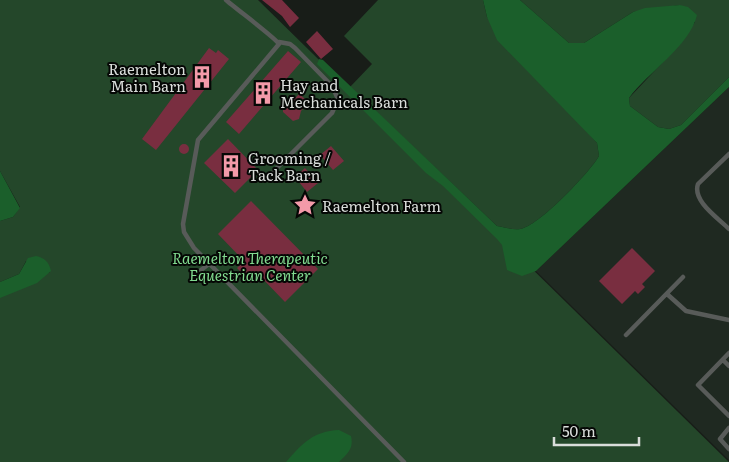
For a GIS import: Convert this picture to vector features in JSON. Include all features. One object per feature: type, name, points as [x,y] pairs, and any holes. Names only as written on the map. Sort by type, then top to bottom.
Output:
[{"type":"lane","points":[[226,0],[279,42],[290,44],[295,48],[332,86],[338,99],[332,113],[274,171]]},
{"type":"lane","points":[[279,42],[278,46],[198,140],[183,224],[188,241],[404,462]]},
{"type":"lane","points":[[729,154],[698,184],[696,190],[698,198],[729,229]]},
{"type":"lane","points":[[193,276],[209,264]]},
{"type":"lane","points":[[626,335],[683,278]]},
{"type":"lane","points":[[667,294],[686,310],[729,320]]},
{"type":"lane","points":[[729,353],[698,385],[729,416]]},
{"type":"lane","points":[[723,360],[729,366]]},
{"type":"lane","points":[[729,428],[720,439],[729,449]]},
{"type":"shaded area","points":[[729,87],[729,460],[536,271]]},
{"type":"green space","name":"Raemelton Therapeutic Equestrian Center","points":[[0,0],[258,0],[729,462],[0,462],[0,294],[50,272],[26,261],[19,274],[0,282],[0,221],[13,217],[20,207],[0,171]]},
{"type":"green space","points":[[378,0],[483,0],[487,17],[597,143],[599,156],[594,164],[563,198],[539,219],[520,229],[497,226],[350,87],[372,64],[344,36]]},
{"type":"green space","points":[[483,0],[520,0],[569,43],[584,43],[633,12],[645,8],[680,5],[688,7],[697,15],[686,38],[629,98],[630,106],[658,127],[669,129],[681,125],[729,77],[729,87],[536,271],[522,276],[507,270],[502,245],[497,239],[443,186],[426,173],[317,64],[319,59],[323,60],[497,226],[520,229],[528,226],[563,198],[594,164],[599,156],[597,143],[497,40],[487,17]]},
{"type":"green space","points":[[520,0],[729,0],[729,77],[681,125],[669,129],[658,127],[630,106],[629,98],[679,45],[695,22],[680,5],[633,12],[584,43],[569,43]]},
{"type":"green space","points":[[0,171],[20,208],[13,217],[0,221]]},
{"type":"green space","points":[[36,256],[46,261],[51,271],[37,283],[0,298],[0,282],[19,274],[28,258]]},
{"type":"green space","points":[[339,430],[351,436],[352,444],[349,451],[339,462],[286,462],[303,444],[315,436]]},
{"type":"building","points":[[262,0],[282,0],[299,18],[290,27],[282,16]]},
{"type":"building","points":[[317,31],[333,49],[321,59],[306,42]]},
{"type":"building","points":[[209,48],[216,53],[218,50],[229,59],[156,150],[142,139]]},
{"type":"building","name":"Hay and Mechanicals Barn","points":[[288,51],[301,62],[239,134],[226,122]]},
{"type":"building","points":[[299,94],[309,102],[301,111],[299,119],[293,121],[283,112],[283,104],[291,103]]},
{"type":"building","name":"Grooming / Tack Barn","points":[[228,139],[258,170],[235,193],[204,163]]},
{"type":"building","points":[[182,144],[186,144],[189,149],[186,154],[182,154],[179,151],[179,147]]},
{"type":"building","points":[[331,146],[344,161],[333,170],[320,155]]},
{"type":"building","points":[[305,168],[318,183],[307,192],[295,177]]},
{"type":"building","points":[[251,201],[318,269],[285,302],[259,275],[251,283],[237,268],[244,261],[218,234]]},
{"type":"building","points":[[632,248],[655,271],[642,284],[645,287],[638,294],[635,291],[622,304],[599,281]]},
{"type":"place","name":"Raemelton Main Barn","points":[[202,77]]},
{"type":"place","name":"Hay and Mechanicals Barn","points":[[263,93]]},
{"type":"place","name":"Grooming / Tack Barn","points":[[231,166]]},
{"type":"place","name":"Raemelton Farm","points":[[305,205]]}]
